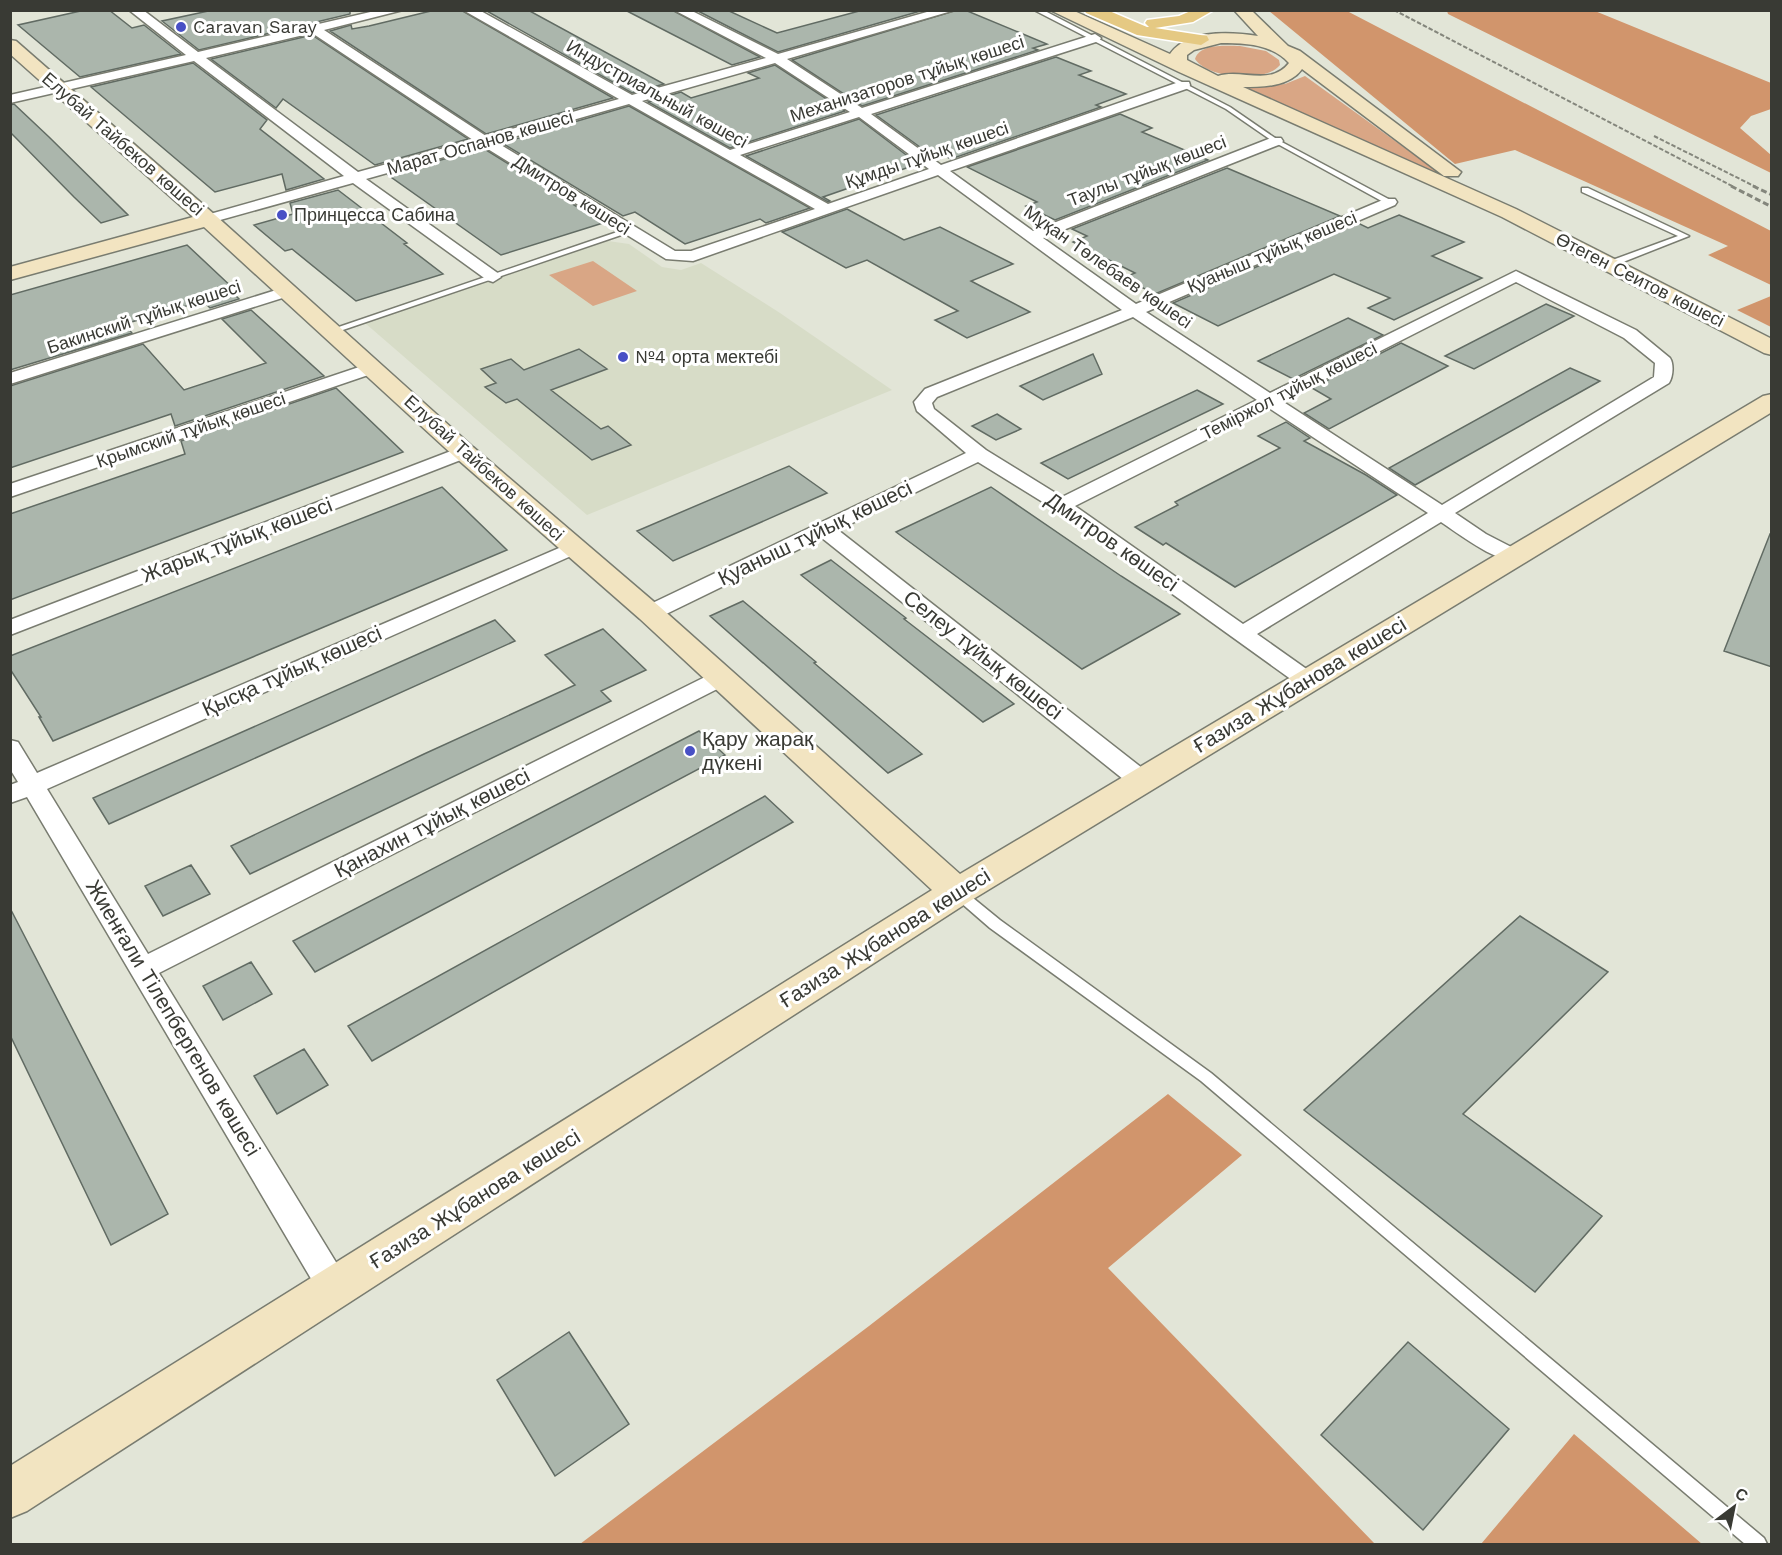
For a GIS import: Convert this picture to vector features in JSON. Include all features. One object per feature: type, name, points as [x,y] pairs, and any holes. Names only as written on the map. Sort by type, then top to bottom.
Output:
[{"type":"main road","points":[[1058,10],[1189,75],[1509,213]]},
{"type":"main road","points":[[1092,10],[1111,20],[1143,31],[1201,40],[1248,39],[1289,52],[1298,63],[1295,70],[1285,76],[1270,80],[1233,81],[1189,75],[1179,61],[1178,54],[1183,48],[1201,40]]},
{"type":"main road","points":[[1201,40],[1207,10]]},
{"type":"main road","points":[[1111,20],[1176,22],[1194,17],[1207,10]]},
{"type":"main road","points":[[1242,10],[1254,24],[1289,52],[1509,213]]},
{"type":"main road","name":"Елубай Тайбеков көшесі","points":[[10,45],[289,291],[371,368],[573,548],[650,613],[957,892]]},
{"type":"main road","name":"Өтеген Сеитов көшесі","points":[[1509,213],[1772,348]]},
{"type":"main road","name":"Марат Оспанов көшесі","points":[[10,274],[208,219]]},
{"type":"main road","name":"Ғазиза Жұбанова көшесі","points":[[10,1494],[957,892],[1772,401]]},
{"type":"street","points":[[135,10],[356,178],[493,277]]},
{"type":"street","points":[[10,99],[397,10]]},
{"type":"street","name":"Индустриальный көшесі","points":[[469,10],[828,210]]},
{"type":"street","name":"Мұқан Төлебаев көшесі","points":[[680,10],[778,59],[861,113],[1134,311],[1479,538],[1514,556]]},
{"type":"street","name":"Марат Оспанов көшесі","points":[[208,219],[949,10]]},
{"type":"street","name":"Дмитров көшесі","points":[[315,30],[486,142],[629,231],[672,255],[681,257]]},
{"type":"street","name":"Механизаторов тұйық көшесі","points":[[730,154],[1095,38]]},
{"type":"street","name":"Құмды тұйық көшесі","points":[[681,257],[693,256],[941,171],[1189,75]]},
{"type":"street","name":"Таулы тұйық көшесі","points":[[1033,236],[1276,141]]},
{"type":"street","name":"Қуаныш тұйық көшесі","points":[[923,402],[931,393],[1134,311],[1390,202]]},
{"type":"street","name":"Теміржол тұйық көшесі","points":[[1061,505],[1516,276],[1630,334],[1664,362],[1663,379],[1441,513]]},
{"type":"street","name":"Бакинский тұйық көшесі","points":[[10,380],[289,291]]},
{"type":"street","name":"Крымский тұйық көшесі","points":[[10,491],[371,368]]},
{"type":"street","name":"Дмитров көшесі","points":[[923,402],[926,411],[979,454],[1061,505],[1306,680]]},
{"type":"street","name":"Жарық тұйық көшесі","points":[[10,628],[465,452]]},
{"type":"street","name":"Қуаныш тұйық көшесі","points":[[650,613],[979,454]]},
{"type":"street","points":[[1242,634],[1441,513]]},
{"type":"street","name":"Селеу тұйық көшесі","points":[[824,529],[1142,781]]},
{"type":"street","name":"Қысқа тұйық көшесі","points":[[22,790],[573,548]]},
{"type":"street","name":"Қанахин тұйық көшесі","points":[[143,969],[721,678]]},
{"type":"street","name":"Жиенғали Тілепбергенов көшесі","points":[[10,748],[22,790],[143,969],[334,1288]]},
{"type":"lane","points":[[1036,10],[1095,38],[1189,75],[1228,108],[1276,141],[1390,202]]},
{"type":"lane","points":[[1585,190],[1685,236],[1610,264]]},
{"type":"lane","points":[[331,331],[629,231]]},
{"type":"lane","points":[[957,892],[995,924],[1206,1077],[1758,1545]]},
{"type":"shaded area","points":[[1269,11],[1347,11],[1771,231],[1771,285],[1708,255],[1728,246],[1515,150],[1455,164]]},
{"type":"shaded area","points":[[1447,11],[1595,11],[1771,83],[1771,109],[1751,116],[1740,128],[1771,155],[1771,173],[1448,14]]},
{"type":"shaded area","points":[[1240,46],[1266,51],[1279,60],[1280,65],[1273,71],[1263,74],[1237,76],[1212,71],[1195,59],[1202,50],[1208,48]]},
{"type":"shaded area","points":[[1305,76],[1445,177],[1246,88],[1285,84]]},
{"type":"shaded area","name":"№4 орта мектебі","points":[[608,241],[629,244],[662,267],[681,270],[701,263],[780,313],[892,390],[587,515],[365,323]]},
{"type":"shaded area","points":[[593,261],[637,291],[593,306],[549,275]]},
{"type":"shaded area","points":[[1771,296],[1771,327],[1737,310]]},
{"type":"shaded area","points":[[1168,1094],[1242,1155],[1108,1268],[1375,1544],[580,1544],[869,1326]]},
{"type":"shaded area","points":[[1574,1434],[1702,1544],[1481,1544]]},
{"type":"building","points":[[85,10],[109,10],[132,28],[144,25],[181,54],[80,77],[18,25]]},
{"type":"building","points":[[213,10],[350,10],[350,14],[199,50],[162,21]]},
{"type":"building","points":[[435,10],[461,10],[613,98],[486,134],[330,31],[351,25],[352,29],[369,26]]},
{"type":"building","points":[[485,10],[528,10],[664,84],[632,93]]},
{"type":"building","points":[[625,10],[672,10],[760,57],[732,65]]},
{"type":"building","points":[[696,10],[727,10],[777,33],[863,10],[924,10],[778,52]]},
{"type":"building","points":[[957,10],[965,10],[1047,44],[1033,48],[1038,50],[862,106],[792,60]]},
{"type":"building","points":[[312,35],[468,139],[375,165],[283,99],[276,108],[211,59]]},
{"type":"building","points":[[1056,57],[1091,71],[1079,75],[1126,94],[1096,105],[1101,107],[951,159],[943,155],[935,158],[876,115]]},
{"type":"building","points":[[193,63],[267,120],[260,129],[324,179],[286,190],[282,174],[215,192],[91,87]]},
{"type":"building","points":[[775,65],[845,111],[730,148],[648,102],[681,92],[691,98],[759,78],[748,73]]},
{"type":"building","points":[[14,104],[128,215],[101,223],[74,197],[10,132],[10,105]]},
{"type":"building","points":[[629,106],[810,208],[766,223],[760,219],[685,244],[635,212],[623,216],[502,143]]},
{"type":"building","points":[[1120,114],[1152,128],[1142,132],[1208,160],[1055,220],[1026,206],[1037,202],[967,167]]},
{"type":"building","points":[[859,119],[918,164],[823,197],[830,201],[828,202],[746,156]]},
{"type":"building","points":[[483,148],[603,223],[501,255],[388,175]]},
{"type":"building","points":[[1227,168],[1340,216],[1155,294],[1123,278],[1135,273],[1073,242],[1087,236],[1072,229]]},
{"type":"building","points":[[338,190],[443,274],[356,301],[292,249],[285,251],[254,225],[293,214],[290,203]]},
{"type":"building","points":[[847,209],[904,240],[940,227],[1013,264],[971,281],[1030,312],[967,338],[935,320],[958,311],[867,260],[846,268],[782,232]]},
{"type":"building","points":[[1399,215],[1464,242],[1432,256],[1482,278],[1394,320],[1368,308],[1390,298],[1334,274],[1218,326],[1173,303],[1358,223],[1368,228]]},
{"type":"building","points":[[187,245],[235,290],[231,291],[239,299],[210,308],[203,301],[128,323],[125,325],[132,333],[10,370],[10,295]]},
{"type":"building","points":[[1546,304],[1574,316],[1474,369],[1445,356]]},
{"type":"building","points":[[251,310],[324,376],[175,426],[171,414],[10,468],[10,386],[143,344],[184,390],[266,363],[222,319]]},
{"type":"building","points":[[1348,318],[1383,335],[1293,379],[1258,361]]},
{"type":"building","points":[[1401,343],[1448,366],[1329,429],[1304,413],[1331,399],[1312,388]]},
{"type":"building","points":[[579,349],[607,369],[551,390],[601,429],[608,426],[631,445],[592,460],[517,399],[506,403],[485,387],[496,383],[481,369],[511,359],[524,370]]},
{"type":"building","points":[[1093,354],[1102,374],[1043,400],[1020,386]]},
{"type":"building","points":[[1570,368],[1600,381],[1415,485],[1389,468]]},
{"type":"building","points":[[336,388],[403,452],[10,600],[10,514],[185,454],[181,441]]},
{"type":"building","points":[[1197,390],[1223,404],[1068,479],[1041,463]]},
{"type":"building","points":[[997,414],[1021,429],[996,440],[972,426]]},
{"type":"building","points":[[1286,422],[1310,438],[1304,441],[1397,495],[1235,587],[1166,543],[1163,545],[1135,527],[1178,505],[1175,502],[1280,448],[1258,436]]},
{"type":"building","points":[[789,466],[827,493],[673,561],[637,531]]},
{"type":"building","points":[[442,487],[507,550],[53,741],[39,717],[41,717],[10,669],[10,656]]},
{"type":"building","points":[[991,487],[1180,614],[1082,669],[896,532]]},
{"type":"building","points":[[1770,534],[1772,535],[1772,667],[1724,651]]},
{"type":"building","points":[[831,560],[1014,704],[983,722],[801,575]]},
{"type":"building","points":[[743,601],[922,754],[888,773],[710,616]]},
{"type":"building","points":[[495,620],[515,641],[109,824],[93,798]]},
{"type":"building","points":[[603,629],[646,670],[601,691],[611,701],[250,874],[231,846],[575,685],[545,655]]},
{"type":"building","points":[[699,731],[725,755],[315,972],[293,941]]},
{"type":"building","points":[[765,796],[793,822],[372,1061],[348,1026]]},
{"type":"building","points":[[191,865],[210,894],[163,916],[145,886]]},
{"type":"building","points":[[10,908],[168,1214],[111,1245],[10,1035]]},
{"type":"building","points":[[1520,916],[1608,972],[1463,1114],[1602,1216],[1535,1292],[1304,1110]]},
{"type":"building","points":[[251,962],[272,994],[223,1020],[203,986]]},
{"type":"building","points":[[304,1049],[328,1085],[277,1114],[254,1076]]},
{"type":"building","points":[[569,1332],[629,1424],[555,1476],[497,1380]]},
{"type":"building","points":[[1408,1342],[1509,1429],[1423,1530],[1321,1435]]},
{"type":"railway","points":[[1394,10],[1734,187]]},
{"type":"railway","points":[[1654,136],[1756,187]]},
{"type":"railway","points":[[1731,186],[1772,207]]},
{"type":"railway","points":[[1753,186],[1772,195]]},
{"type":"place","name":"Caravan Saray","points":[[181,27]]},
{"type":"place","name":"Принцесса Сабина","points":[[282,215]]},
{"type":"place","name":"№4 орта мектебі","points":[[623,357]]},
{"type":"place","name":"Қару жарақ дүкені","points":[[690,751]]}]
